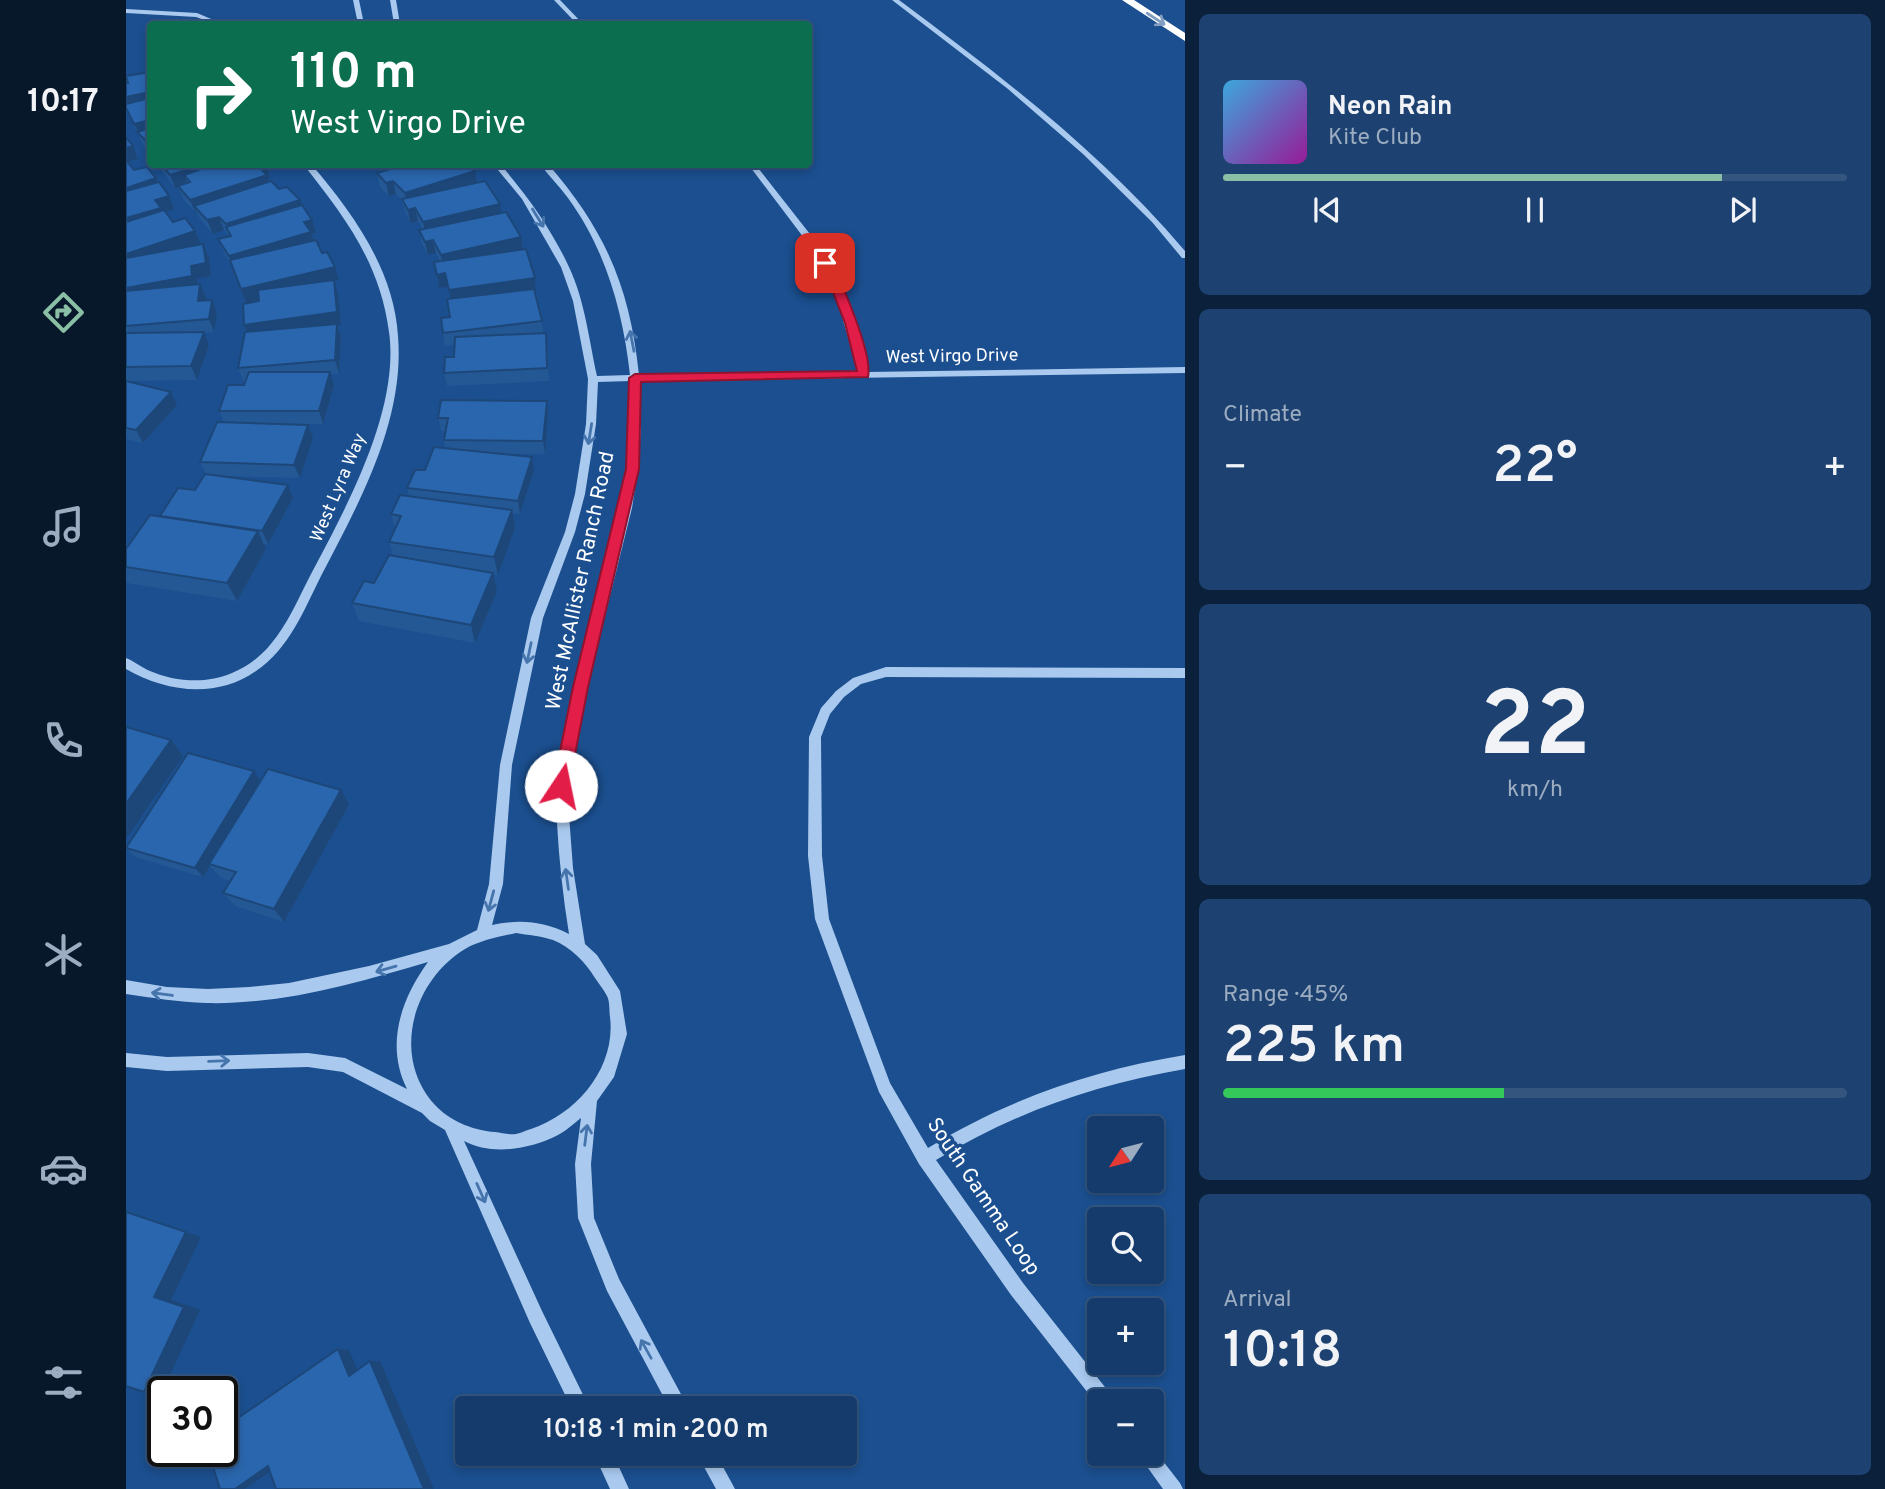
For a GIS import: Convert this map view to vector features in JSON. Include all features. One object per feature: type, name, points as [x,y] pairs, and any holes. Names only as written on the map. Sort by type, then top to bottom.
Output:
[{"type":"highway","points":[[1127,0],[1185,37]]},
{"type":"street","points":[[356,0],[360,21]]},
{"type":"street","points":[[393,0],[396,21]]},
{"type":"street","points":[[557,0],[577,21]]},
{"type":"street","points":[[895,0],[1081,148],[1127,192],[1185,256]]},
{"type":"street","points":[[126,11],[197,15],[212,21]]},
{"type":"street","name":"West Lyra Way","points":[[126,663],[137,670],[192,687],[223,682],[266,657],[281,639],[300,607],[355,499],[382,428],[390,389],[394,339],[389,300],[376,262],[341,204],[310,168]]},
{"type":"street","name":"West McAllister Ranch Road","points":[[483,933],[496,884],[508,752],[537,618],[570,532],[580,494],[592,424],[593,379],[577,301],[565,267],[525,198],[499,168]]},
{"type":"street","name":"West McAllister Ranch Road","points":[[546,168],[571,197],[610,266],[626,310],[634,352],[632,469],[580,687],[561,786],[566,870],[578,946]]},
{"type":"street","points":[[754,168],[814,245],[836,282],[863,374]]},
{"type":"street","name":"West Virgo Drive","points":[[593,379],[1185,370]]},
{"type":"street","name":"South Gamma Loop","points":[[1096,1389],[1017,1289],[925,1157],[884,1087],[822,919],[815,856],[815,737],[825,711],[840,694],[857,681],[886,672],[1185,673]]},
{"type":"street","points":[[126,987],[164,996],[222,997],[282,991],[347,980],[452,949],[483,933],[516,927],[549,932],[578,946],[601,970],[615,1000],[619,1035],[610,1070],[590,1103],[561,1128],[525,1141],[486,1143],[452,1131],[425,1107],[345,1065],[308,1060],[167,1064],[126,1060]]},
{"type":"street","points":[[425,1107],[407,1076],[402,1041],[409,1006],[426,974],[452,949]]},
{"type":"street","points":[[925,1157],[968,1130],[1072,1086],[1127,1070],[1185,1062]]},
{"type":"street","points":[[590,1103],[583,1164],[586,1219],[612,1285],[673,1396]]},
{"type":"street","points":[[452,1131],[575,1396]]},
{"type":"street","points":[[609,1466],[620,1489]]},
{"type":"street","points":[[713,1466],[726,1489]]},
{"type":"street","points":[[1156,1466],[1174,1489]]},
{"type":"building","points":[[147,72],[147,93],[126,97],[126,76]]},
{"type":"building","points":[[147,99],[147,121],[134,124],[126,104]]},
{"type":"building","points":[[147,129],[147,142],[137,132]]},
{"type":"building","points":[[126,137],[133,146],[126,148]]},
{"type":"building","points":[[126,160],[134,170],[147,167],[156,178],[126,188]]},
{"type":"building","points":[[164,168],[192,168],[170,175]]},
{"type":"building","points":[[204,168],[260,168],[267,175],[190,200],[178,186],[190,182],[184,175]]},
{"type":"building","points":[[394,168],[472,168],[475,171],[405,193],[393,181],[386,183],[377,173]]},
{"type":"building","points":[[271,181],[279,189],[287,187],[300,200],[226,224],[219,217],[207,220],[194,206]]},
{"type":"building","points":[[485,181],[500,204],[423,222],[415,208],[408,210],[402,199]]},
{"type":"building","points":[[159,182],[169,196],[155,200],[161,208],[126,218],[126,191]]},
{"type":"building","points":[[302,205],[312,220],[304,222],[311,232],[229,256],[218,239],[231,236],[226,227]]},
{"type":"building","points":[[164,210],[173,222],[185,218],[195,231],[126,254],[126,222]]},
{"type":"building","points":[[506,212],[521,237],[441,255],[433,240],[425,242],[419,230]]},
{"type":"building","points":[[316,240],[322,253],[327,252],[335,267],[241,289],[230,260]]},
{"type":"building","points":[[203,244],[206,263],[191,266],[192,276],[126,288],[126,258]]},
{"type":"building","points":[[526,249],[535,278],[449,290],[445,273],[437,275],[434,262]]},
{"type":"building","points":[[334,280],[337,312],[244,325],[243,304],[259,301],[258,290]]},
{"type":"building","points":[[200,284],[198,301],[212,300],[209,319],[126,326],[126,291]]},
{"type":"building","points":[[534,289],[542,321],[443,333],[441,318],[450,317],[447,299]]},
{"type":"building","points":[[337,324],[335,360],[238,368],[245,332]]},
{"type":"building","points":[[204,332],[191,366],[126,367],[126,333]]},
{"type":"building","points":[[546,333],[547,368],[444,373],[445,357],[454,357],[455,337]]},
{"type":"building","points":[[249,372],[330,372],[319,411],[219,411],[228,385],[244,385]]},
{"type":"building","points":[[126,381],[171,392],[136,430],[126,428]]},
{"type":"building","points":[[441,400],[547,401],[543,441],[444,440],[448,418],[438,418]]},
{"type":"building","points":[[217,422],[308,425],[294,465],[200,462]]},
{"type":"building","points":[[434,447],[532,457],[518,501],[407,488],[415,470],[425,470]]},
{"type":"building","points":[[205,474],[288,485],[262,531],[160,516],[178,488],[195,490]]},
{"type":"building","points":[[400,495],[512,510],[494,557],[389,542],[401,516],[391,514]]},
{"type":"building","points":[[150,515],[258,531],[227,583],[126,567],[126,549]]},
{"type":"building","points":[[389,555],[493,573],[471,625],[352,603],[364,581],[374,583]]},
{"type":"building","points":[[126,727],[171,740],[126,804]]},
{"type":"building","points":[[188,753],[254,771],[195,868],[126,848]]},
{"type":"building","points":[[268,769],[341,790],[274,909],[223,893],[236,872],[209,864]]},
{"type":"building","points":[[126,1212],[186,1232],[154,1297],[184,1307],[152,1376],[147,1376],[144,1392],[126,1386]]},
{"type":"building","points":[[338,1349],[349,1376],[370,1361],[424,1489],[276,1489],[268,1466],[235,1489],[220,1489],[213,1467],[238,1467],[238,1418]]},
{"type":"route","points":[[561,786],[580,687],[617,543],[632,469],[636,416],[635,378],[863,374],[836,282],[825,263]]}]
